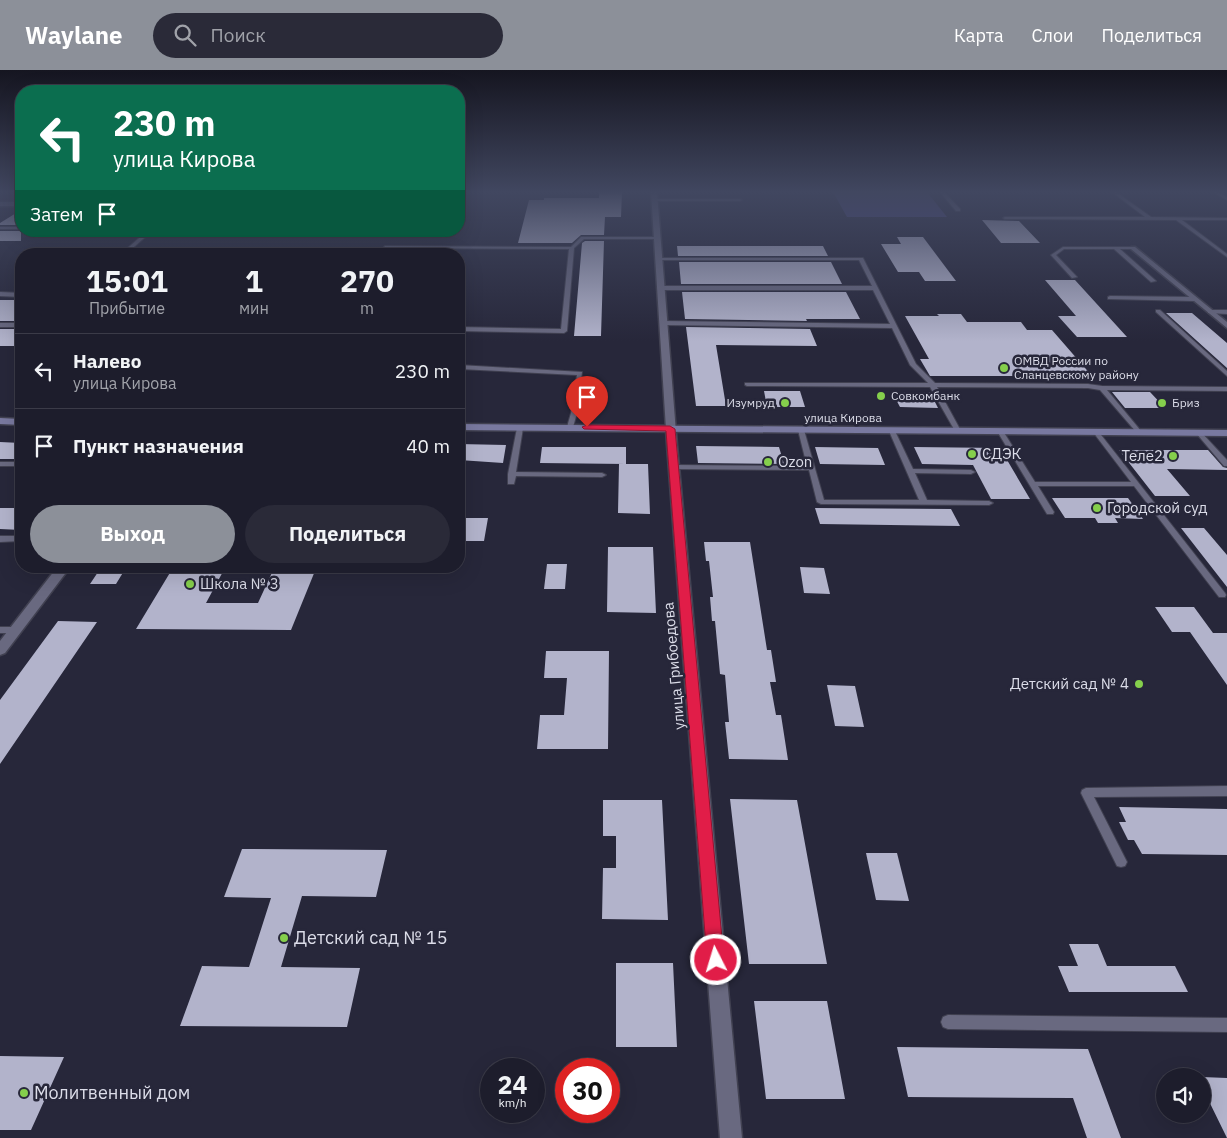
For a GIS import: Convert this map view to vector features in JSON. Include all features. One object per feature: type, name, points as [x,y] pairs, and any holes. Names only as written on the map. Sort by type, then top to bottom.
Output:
[{"type":"street","name":"улица Грибоедова","points":[[656,242],[670,429],[731,1138]]},
{"type":"street","points":[[1133,248],[1227,326]]},
{"type":"street","points":[[0,421],[15,422]]},
{"type":"street","name":"улица Кирова","points":[[465,427],[1227,433]]},
{"type":"street","points":[[0,650],[60,573]]},
{"type":"lane","points":[[465,330],[564,331],[572,248],[579,242]]},
{"type":"lane","points":[[1208,242],[1227,256]]},
{"type":"lane","points":[[384,248],[572,248]]},
{"type":"lane","points":[[1074,277],[1053,255],[1063,248],[1133,248]]},
{"type":"lane","points":[[1115,248],[1153,281]]},
{"type":"lane","points":[[658,259],[861,259],[892,326],[913,365],[932,384],[958,431]]},
{"type":"lane","points":[[660,288],[874,288]]},
{"type":"lane","points":[[0,294],[15,294]]},
{"type":"lane","points":[[1110,298],[1194,299]]},
{"type":"lane","points":[[1158,311],[1227,374]]},
{"type":"lane","points":[[1210,312],[1227,312]]},
{"type":"lane","points":[[663,323],[892,326]]},
{"type":"lane","points":[[0,324],[15,324]]},
{"type":"lane","points":[[465,366],[580,373],[570,427]]},
{"type":"lane","points":[[747,384],[932,384],[1227,389]]},
{"type":"lane","points":[[1102,388],[1139,432]]},
{"type":"lane","points":[[520,428],[511,478],[602,475]]},
{"type":"lane","points":[[801,430],[821,502],[989,503]]},
{"type":"lane","points":[[892,430],[924,502]]},
{"type":"lane","points":[[1000,431],[1050,512]]},
{"type":"lane","points":[[1096,432],[1222,595]]},
{"type":"lane","points":[[1198,432],[1227,464]]},
{"type":"lane","points":[[0,464],[15,464]]},
{"type":"lane","points":[[674,467],[812,468]]},
{"type":"lane","points":[[910,471],[971,472]]},
{"type":"lane","points":[[1032,484],[1136,484]]},
{"type":"lane","points":[[0,539],[15,539]]},
{"type":"lane","points":[[0,630],[16,630]]},
{"type":"lane","points":[[1122,862],[1086,793],[1227,791]]},
{"type":"lane","points":[[948,1022],[1227,1025]]},
{"type":"building","points":[[518,242],[573,242],[572,243]]},
{"type":"building","points":[[604,242],[601,336],[574,336],[582,243]]},
{"type":"building","points":[[900,242],[927,242],[956,281],[925,281],[919,272],[898,272],[881,244],[901,244]]},
{"type":"building","points":[[1000,242],[1040,243],[1001,243]]},
{"type":"building","points":[[677,246],[823,246],[828,256],[678,256]]},
{"type":"building","points":[[679,262],[831,262],[842,284],[681,284]]},
{"type":"building","points":[[1045,280],[1075,280],[1127,337],[1077,337],[1058,316],[1076,316]]},
{"type":"building","points":[[682,292],[846,292],[860,319],[806,319],[807,321],[685,319]]},
{"type":"building","points":[[0,300],[15,300],[15,321],[0,321]]},
{"type":"building","points":[[1166,313],[1192,313],[1227,343],[1227,368]]},
{"type":"building","points":[[937,314],[961,314],[967,322],[1021,322],[1027,330],[1052,330],[1092,376],[930,376],[920,359],[929,359],[905,316],[939,316]]},
{"type":"building","points":[[686,327],[810,329],[817,346],[716,345],[726,406],[696,406]]},
{"type":"building","points":[[0,329],[15,329],[15,346],[0,346]]},
{"type":"building","points":[[764,391],[800,391],[805,407],[767,407]]},
{"type":"building","points":[[892,392],[930,392],[938,408],[900,407]]},
{"type":"building","points":[[1112,392],[1150,392],[1165,408],[1125,408]]},
{"type":"building","points":[[0,442],[15,443],[15,459],[0,459]]},
{"type":"building","points":[[465,444],[506,445],[503,463],[465,460]]},
{"type":"building","points":[[696,446],[779,447],[784,464],[698,463]]},
{"type":"building","points":[[542,447],[626,447],[626,464],[540,463]]},
{"type":"building","points":[[815,447],[878,448],[885,465],[820,464]]},
{"type":"building","points":[[914,447],[1000,448],[1030,499],[991,499],[973,465],[922,464]]},
{"type":"building","points":[[1119,450],[1208,450],[1227,470],[1167,469],[1190,496],[1155,496]]},
{"type":"building","points":[[619,464],[648,464],[650,514],[618,513]]},
{"type":"building","name":"Городской суд","points":[[1052,498],[1128,498],[1143,519],[1115,518],[1118,523],[1098,523],[1095,518],[1065,518]]},
{"type":"building","points":[[0,508],[15,508],[15,530],[0,529]]},
{"type":"building","points":[[815,508],[951,509],[960,526],[820,524]]},
{"type":"building","points":[[465,518],[488,518],[484,541],[465,541]]},
{"type":"building","points":[[1181,528],[1204,528],[1227,555],[1227,587]]},
{"type":"building","points":[[704,542],[750,542],[767,650],[771,650],[776,682],[770,682],[776,715],[781,715],[788,760],[729,759],[725,722],[729,722],[725,675],[720,674],[715,621],[712,621],[710,597],[713,597],[709,561],[706,561]]},
{"type":"building","points":[[608,547],[653,547],[656,613],[607,612]]},
{"type":"building","points":[[547,564],[567,564],[565,589],[544,589]]},
{"type":"building","points":[[800,567],[824,568],[830,594],[804,593]]},
{"type":"building","points":[[97,573],[123,573],[116,584],[90,584]]},
{"type":"building","name":"Школа № 3","points":[[170,573],[222,573],[206,603],[258,603],[272,573],[314,573],[291,630],[136,629]]},
{"type":"building","points":[[1155,607],[1194,607],[1213,633],[1227,633],[1227,685],[1190,632],[1172,632]]},
{"type":"building","points":[[58,621],[97,622],[0,764],[0,700]]},
{"type":"building","points":[[546,651],[609,651],[608,749],[537,749],[540,715],[564,715],[567,678],[544,678]]},
{"type":"building","points":[[827,685],[855,686],[864,727],[835,726]]},
{"type":"building","points":[[730,799],[797,800],[827,964],[749,964]]},
{"type":"building","points":[[603,800],[662,800],[668,920],[602,919],[603,868],[616,868],[616,836],[603,836]]},
{"type":"building","points":[[1119,807],[1227,809],[1227,855],[1142,854],[1134,840],[1128,840],[1119,822],[1126,822]]},
{"type":"building","points":[[242,849],[387,850],[376,897],[302,896],[281,967],[360,968],[347,1027],[180,1026],[202,966],[249,967],[271,898],[224,897]]},
{"type":"building","points":[[866,853],[897,853],[909,901],[876,900]]},
{"type":"building","points":[[1069,944],[1098,944],[1107,966],[1175,966],[1188,992],[1069,992],[1058,966],[1078,966]]},
{"type":"building","points":[[616,963],[673,963],[677,1047],[616,1047]]},
{"type":"building","points":[[754,1001],[827,1001],[845,1099],[766,1099]]},
{"type":"building","points":[[897,1047],[1088,1049],[1121,1138],[1087,1138],[1073,1098],[908,1097]]},
{"type":"building","name":"Молитвенный дом","points":[[0,1056],[64,1057],[31,1130],[0,1130]]},
{"type":"building","points":[[1211,1077],[1227,1078],[1227,1138],[1211,1105]]},
{"type":"place","name":"ОМВД России по Сланцевскому району","points":[[1004,368]]},
{"type":"place","name":"Совкомбанк","points":[[881,396]]},
{"type":"place","name":"Изумруд","points":[[785,403]]},
{"type":"place","name":"Бриз","points":[[1162,403]]},
{"type":"place","name":"СДЭК","points":[[972,454]]},
{"type":"place","name":"Теле2","points":[[1173,456]]},
{"type":"place","name":"Ozon","points":[[768,462]]},
{"type":"place","name":"Городской суд","points":[[1097,508]]},
{"type":"place","name":"Школа № 3","points":[[190,584]]},
{"type":"place","name":"Детский сад № 4","points":[[1139,684]]},
{"type":"place","name":"Детский сад № 15","points":[[284,938]]},
{"type":"place","name":"Молитвенный дом","points":[[24,1093]]},
{"type":"route","points":[[587,427],[670,429],[716,960]]}]
